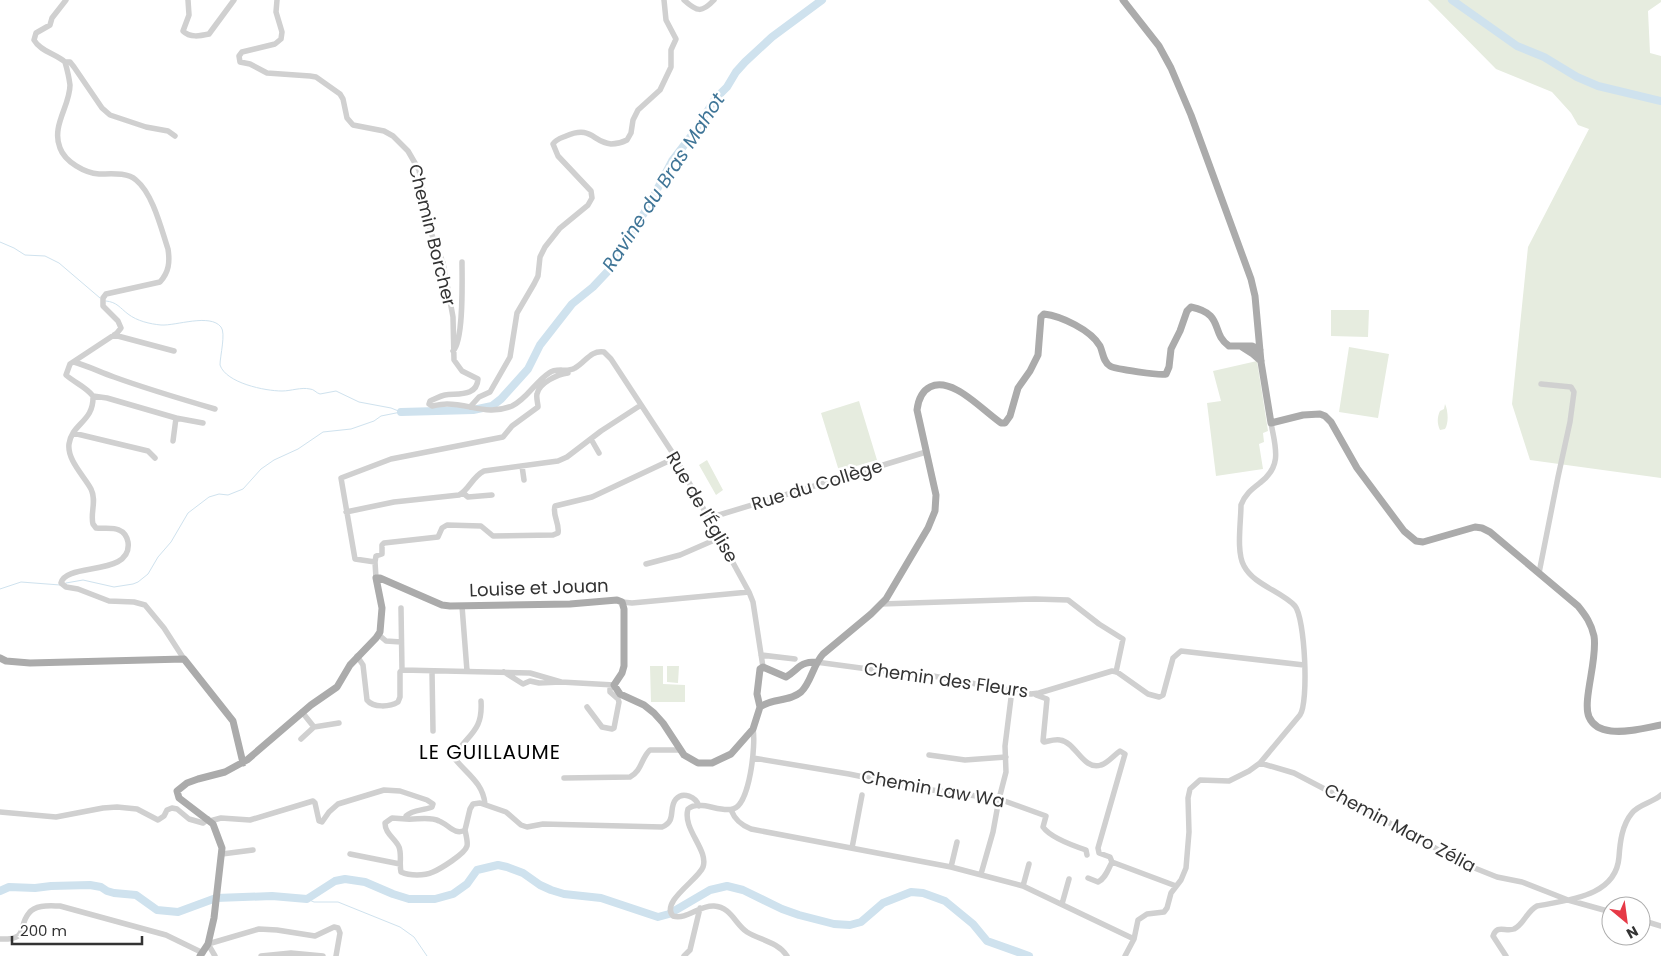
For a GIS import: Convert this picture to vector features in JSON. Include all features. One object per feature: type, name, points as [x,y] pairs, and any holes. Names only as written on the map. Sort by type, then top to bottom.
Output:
[{"type":"main road","points":[[1123,0],[1159,46],[1171,68],[1191,115],[1251,279],[1255,296],[1261,362],[1271,422],[1303,415],[1320,414],[1325,416],[1331,422],[1357,468],[1404,531],[1413,539],[1423,542],[1475,527],[1490,532],[1578,606],[1589,619],[1594,637],[1595,656],[1587,707],[1589,716],[1594,724],[1602,730],[1612,732],[1661,725]]},
{"type":"main road","points":[[760,707],[773,700],[785,698],[802,691],[816,662],[886,598],[916,549],[935,512],[936,495],[917,410],[918,399],[923,391],[938,385],[955,389],[1001,423],[1008,422],[1018,388],[1038,355],[1041,317],[1044,314],[1080,328],[1093,336],[1099,344],[1108,365],[1117,370],[1149,372],[1159,375],[1166,374],[1169,367],[1171,349],[1187,311],[1191,307],[1209,313],[1214,318],[1226,344],[1260,350]]},
{"type":"main road","points":[[1252,349],[1259,338]]},
{"type":"main road","points":[[1252,349],[1261,362]]},
{"type":"main road","points":[[201,954],[208,944],[214,918],[222,854],[221,843],[215,828],[209,820],[184,802],[177,791],[182,785],[198,778],[225,772],[243,763],[262,749],[302,712],[337,687],[357,656],[379,635],[382,608],[376,578]]},
{"type":"main road","name":"Louise et Jouan","points":[[376,578],[388,581],[442,605],[571,604],[617,600],[622,602],[624,609],[624,666],[622,674],[614,685]]},
{"type":"main road","points":[[0,658],[6,661],[30,663],[184,659],[233,721],[243,763]]},
{"type":"main road","points":[[614,685],[620,694],[644,705],[654,713],[681,750],[691,760],[698,763],[712,763],[731,754],[753,729],[760,707],[757,694],[760,670],[763,667],[786,677],[806,662],[816,662]]},
{"type":"street","points":[[66,0],[52,18],[50,25],[36,33],[34,40],[37,45],[65,62],[70,62],[102,108],[110,115],[168,132],[175,136]]},
{"type":"street","points":[[188,0],[189,16],[183,31],[193,36],[209,34],[234,0]]},
{"type":"street","name":"Chemin Borcher","points":[[277,0],[276,12],[282,32],[281,39],[275,44],[242,52],[239,60],[267,73],[316,77],[340,94],[347,118],[353,124],[384,130],[408,151],[419,170],[430,230],[443,263],[453,316],[454,360],[458,367],[478,379],[475,388],[465,394],[444,395],[430,401],[429,404],[432,406],[447,404],[472,407]]},
{"type":"street","points":[[576,367],[569,370],[560,369],[550,372],[521,401],[503,408],[489,411],[472,407],[479,397],[490,392],[510,357],[517,313],[538,276],[540,257],[545,247],[560,228],[588,205],[592,198],[591,191],[558,156],[553,144],[556,140],[582,132],[611,144],[627,140],[638,110],[660,90],[671,67],[671,50],[676,39],[666,20],[664,0]]},
{"type":"street","points":[[684,0],[699,10],[706,8],[714,0]]},
{"type":"street","points":[[65,62],[70,84],[58,126],[60,148],[70,161],[96,174],[125,175],[135,178],[149,197],[168,249],[169,257],[168,271],[160,282],[106,294],[103,298],[103,306],[118,321],[121,328],[114,335],[74,362],[67,369],[66,375],[86,388],[93,396],[107,398],[176,418],[203,423]]},
{"type":"street","points":[[453,350],[457,346],[459,338],[462,262]]},
{"type":"street","points":[[114,335],[174,351]]},
{"type":"street","name":"Rue de l'Église","points":[[576,367],[588,356],[598,351],[604,352],[611,359],[675,458],[749,592],[763,667]]},
{"type":"street","points":[[74,362],[94,368],[102,373],[215,409]]},
{"type":"street","points":[[374,562],[355,560],[341,478],[391,459],[503,437],[515,424],[538,406],[537,394],[540,389],[558,375],[569,372],[576,367]]},
{"type":"street","points":[[1540,574],[1556,485],[1570,422],[1574,392],[1571,387],[1541,384]]},
{"type":"street","points":[[93,396],[91,412],[73,433],[69,442],[69,449],[71,457],[92,491],[94,498],[93,524],[96,528],[120,530],[127,536],[128,545],[125,555],[118,561],[100,568],[69,574],[62,578],[61,582],[66,587],[78,589],[109,601],[134,602],[146,605],[184,659]]},
{"type":"street","points":[[346,512],[394,502],[459,495],[463,493],[478,474],[484,471],[558,461],[567,457],[641,405]]},
{"type":"street","points":[[173,441],[176,418]]},
{"type":"street","points":[[1125,956],[1134,939],[1138,920],[1147,914],[1164,912],[1167,908],[1171,892],[1185,873],[1189,850],[1188,798],[1190,789],[1200,780],[1232,780],[1260,763],[1302,712],[1305,688],[1304,665],[1302,624],[1297,609],[1255,578],[1246,570],[1241,560],[1242,501],[1249,490],[1274,469],[1276,451],[1271,422]]},
{"type":"street","points":[[73,433],[140,449],[151,453],[155,458]]},
{"type":"street","points":[[591,439],[599,454]]},
{"type":"street","name":"Rue du Collège","points":[[709,518],[926,452]]},
{"type":"street","points":[[376,578],[374,562],[376,556],[382,554],[382,545],[384,543],[438,537],[442,528],[446,525],[481,526],[493,536],[553,535],[558,533],[559,530],[554,511],[555,506],[592,498],[675,458]]},
{"type":"street","points":[[522,466],[524,480]]},
{"type":"street","points":[[463,493],[468,497],[492,495]]},
{"type":"street","points":[[646,564],[680,555],[719,538]]},
{"type":"street","points":[[622,602],[632,603],[749,592]]},
{"type":"street","points":[[881,604],[1035,599],[1068,600],[1099,624],[1123,639],[1116,672],[1148,694],[1159,697],[1163,694],[1174,658],[1180,651],[1304,665]]},
{"type":"street","points":[[462,606],[467,671]]},
{"type":"street","points":[[357,656],[363,666],[367,700],[374,705],[393,705],[398,702],[400,697],[400,672],[402,670],[401,608]]},
{"type":"street","points":[[379,635],[386,641],[401,642]]},
{"type":"street","points":[[761,655],[795,659]]},
{"type":"street","name":"Chemin des Fleurs","points":[[816,662],[920,676],[933,676],[1031,694],[1112,671],[1116,672]]},
{"type":"street","points":[[402,670],[530,673],[561,682]]},
{"type":"street","points":[[432,671],[433,731]]},
{"type":"street","points":[[504,672],[523,684],[530,681],[538,684],[561,682],[614,685]]},
{"type":"street","points":[[587,707],[602,727],[612,730],[619,702],[610,692],[614,685]]},
{"type":"street","points":[[981,874],[993,832],[1006,772],[1005,746],[1012,690]]},
{"type":"street","points":[[1031,694],[1047,698],[1043,732],[1044,742],[1063,741],[1070,745],[1088,764],[1096,766],[1105,763],[1120,751],[1124,754],[1098,848],[1099,853],[1110,858],[1112,862],[1176,886]]},
{"type":"street","points":[[481,701],[482,715],[480,722],[454,756],[481,788],[485,804]]},
{"type":"street","points":[[302,712],[314,727]]},
{"type":"street","points":[[302,739],[314,727],[339,723]]},
{"type":"street","points":[[753,729],[755,738],[753,758],[747,786],[740,804],[731,810],[699,806],[692,806],[688,809],[687,818],[689,826],[704,858],[704,864],[697,877],[681,890],[670,907],[671,914],[676,917],[682,917],[700,908],[710,906],[722,908],[745,931],[778,947],[784,955]]},
{"type":"street","points":[[564,778],[630,778],[638,772],[646,753],[650,750],[681,750]]},
{"type":"street","points":[[929,755],[965,760],[1006,757]]},
{"type":"street","name":"Chemin Law Wa","points":[[753,758],[849,774],[917,788],[999,799],[1046,816],[1043,827],[1046,832],[1071,845],[1086,850],[1087,855]]},
{"type":"street","name":"Chemin Maro Zélia","points":[[1260,763],[1294,773],[1422,840],[1457,861],[1497,877],[1535,886],[1568,900],[1601,909]]},
{"type":"street","points":[[0,812],[56,817],[117,807],[137,810],[158,820],[164,816],[167,810],[172,808],[177,809],[194,821],[203,823],[221,818],[250,820],[313,801],[316,804],[319,821],[322,822],[334,806],[344,800],[392,789],[427,800],[433,804],[432,807],[426,810],[412,811],[406,816],[406,819]]},
{"type":"street","points":[[852,848],[862,795]]},
{"type":"street","points":[[1506,956],[1493,936],[1494,932],[1498,929],[1509,930],[1516,927],[1531,909],[1537,906],[1587,896],[1602,886],[1612,876],[1618,862],[1620,842],[1629,817],[1638,807],[1661,795]]},
{"type":"street","points":[[465,830],[455,832],[439,820],[431,819],[392,818],[385,823],[385,828],[398,846],[402,872],[419,875],[432,872],[464,852],[467,846],[465,830],[470,808],[473,804],[480,802],[506,812],[514,821],[527,827],[543,824],[662,827],[671,820],[674,801],[679,797],[690,796],[696,800],[699,806]]},
{"type":"street","points":[[731,810],[738,821],[751,829],[951,867],[1023,886],[1134,939]]},
{"type":"street","points":[[951,867],[956,842]]},
{"type":"street","points":[[222,854],[253,850]]},
{"type":"street","points":[[350,854],[400,864]]},
{"type":"street","points":[[1088,878],[1098,882],[1104,878],[1112,862]]},
{"type":"street","points":[[1023,886],[1029,864]]},
{"type":"street","points":[[1062,904],[1069,879]]},
{"type":"street","points":[[0,939],[17,937],[23,931],[29,912],[36,908],[60,906],[111,918],[166,935],[201,954]]},
{"type":"street","points":[[684,956],[690,950],[700,908]]},
{"type":"street","points":[[215,956],[208,944],[259,929],[315,936],[334,927],[338,928],[340,933],[336,956]]},
{"type":"street","points":[[262,956],[291,953],[323,956]]},
{"type":"shaded area","points":[[1428,0],[1661,0],[1661,2],[1648,11],[1650,53],[1661,56],[1661,478],[1530,460],[1512,404],[1528,247],[1589,129],[1578,125],[1571,113],[1552,92],[1496,69]]},
{"type":"shaded area","points":[[1331,310],[1369,310],[1368,337],[1331,336]]},
{"type":"shaded area","points":[[1349,347],[1389,354],[1378,418],[1339,412]]},
{"type":"shaded area","points":[[1257,361],[1268,431],[1263,433],[1264,442],[1259,444],[1263,469],[1216,476],[1207,403],[1221,401],[1213,371]]},
{"type":"shaded area","points":[[859,401],[877,460],[839,471],[821,413]]},
{"type":"shaded area","points":[[1445,404],[1447,423],[1445,429],[1440,430],[1438,416],[1440,411],[1444,409]]},
{"type":"shaded area","points":[[707,460],[723,490],[716,495],[699,465]]},
{"type":"shaded area","points":[[650,666],[663,666],[663,684],[685,685],[685,702],[651,702]]},
{"type":"shaded area","points":[[667,666],[679,666],[678,683],[667,682]]},
{"type":"waterway","name":"Ravine du Bras Mahot","points":[[401,412],[473,410],[492,406],[501,399],[528,369],[540,345],[572,304],[593,287],[609,270],[649,205],[672,161],[736,72],[772,37],[822,0]]},
{"type":"waterway","points":[[1452,0],[1517,46],[1544,57],[1577,77],[1598,86],[1661,101]]},
{"type":"waterway","points":[[0,242],[25,255],[45,256],[59,263],[100,298]]},
{"type":"waterway","points":[[106,301],[116,304],[135,319],[152,324],[167,325],[201,320],[216,323],[221,327],[223,334],[220,365],[230,377],[247,385],[275,391],[307,389],[320,394],[336,391],[359,402],[391,408],[401,412]]},
{"type":"waterway","name":"Ravine du Bras Mahot","points":[[66,583],[83,580],[114,587],[138,582],[148,574],[158,557],[171,542],[188,513],[209,497],[219,494],[228,495],[243,489],[261,469],[274,460],[298,449],[323,432],[351,429],[374,421],[381,416],[401,412]]},
{"type":"waterway","name":"Ravine du Bras Mahot","points":[[0,589],[21,582],[60,585]]},
{"type":"waterway","points":[[0,891],[9,887],[35,888],[90,885],[101,887],[114,893],[136,895],[157,910],[178,912],[216,898],[272,896],[307,899],[335,881],[345,879],[365,882],[409,899],[435,899],[453,894],[467,884],[477,870],[498,865],[523,873],[551,890],[564,894],[601,898],[658,917],[669,914],[710,890],[727,886],[743,890],[799,915],[834,924],[850,925],[861,922],[883,903],[911,892],[923,893],[945,901],[973,924],[987,941],[1029,956]]},
{"type":"waterway","points":[[307,899],[314,902],[338,902],[400,927],[414,937],[427,956]]},
{"type":"district","name":"LE GUILLAUME","points":[[490,752]]}]
